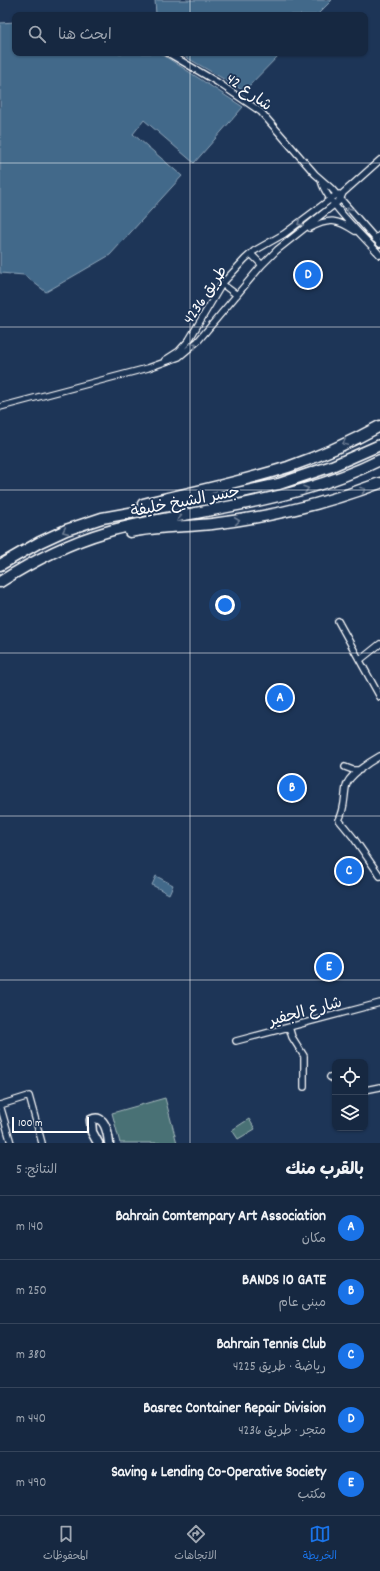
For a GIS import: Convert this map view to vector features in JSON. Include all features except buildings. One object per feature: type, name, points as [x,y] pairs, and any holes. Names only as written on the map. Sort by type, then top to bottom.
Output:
[{"type":"highway","points":[[102,518],[126,508],[241,480],[289,466],[334,449],[380,426]]},
{"type":"highway","name":"جسر الشيخ خليفة","points":[[0,565],[46,539],[102,518],[224,496],[279,484],[332,466],[380,445]]},
{"type":"highway","name":"جسر الشيخ خليفة","points":[[0,582],[45,556],[87,538],[159,519],[220,509],[283,495],[341,477],[380,460]]},
{"type":"highway","points":[[87,538],[101,539],[134,531],[210,524],[269,516],[325,502],[380,483]]},
{"type":"main road","points":[[98,1143],[90,1127],[91,1120],[94,1118],[99,1119],[105,1125],[109,1143]]},
{"type":"street","name":"شارع 42","points":[[173,56],[217,82],[261,112],[321,180],[325,182],[340,200],[378,237],[380,244]]},
{"type":"street","points":[[335,205],[340,200],[343,193],[380,160]]},
{"type":"street","name":"شارع 42","points":[[321,180],[322,185],[330,199],[380,255]]},
{"type":"street","points":[[330,199],[343,193]]},
{"type":"street","name":"طريق 4236","points":[[160,364],[178,351],[189,340],[222,284],[251,254],[284,234],[330,199]]},
{"type":"street","name":"طريق 4236","points":[[0,407],[160,364],[179,357],[191,348],[207,331],[262,265],[277,250],[335,205]]},
{"type":"street","points":[[299,234],[320,223],[334,220],[347,225],[361,235]]},
{"type":"street","points":[[251,254],[262,265]]},
{"type":"street","points":[[222,284],[237,295]]},
{"type":"street","points":[[338,621],[380,697]]},
{"type":"street","points":[[360,660],[380,644]]},
{"type":"street","points":[[380,756],[351,778],[346,786],[344,809],[339,820],[354,837],[380,876]]},
{"type":"street","points":[[345,767],[353,770],[362,769]]},
{"type":"street","name":"شارع الجفير","points":[[236,1041],[380,1003]]},
{"type":"street","points":[[289,1027],[292,1037],[304,1056],[304,1087]]},
{"type":"street","points":[[368,1089],[380,1087]]},
{"type":"street","points":[[11,1143],[0,1105],[30,1096],[42,1143]]},
{"type":"green space","points":[[165,1098],[177,1143],[120,1143],[112,1113]]},
{"type":"green space","points":[[249,1119],[255,1129],[238,1139],[232,1130]]},
{"type":"water","points":[[155,0],[332,0],[320,12],[156,12]]},
{"type":"water","points":[[12,22],[12,56],[165,56],[243,107],[194,163],[144,120],[133,134],[182,176],[110,255],[46,292],[24,275],[0,273],[0,23]]},
{"type":"water","points":[[184,56],[278,56],[244,91]]},
{"type":"water","points":[[156,876],[173,885],[169,894],[152,885]]},
{"type":"place","name":"Basrec Container Repair Division","points":[[308,275]]},
{"type":"place","name":"Bahrain Comtempary Art Association","points":[[280,698]]},
{"type":"place","name":"BANDS 10 GATE","points":[[292,788]]},
{"type":"place","name":"Bahrain Tennis Club","points":[[349,871]]},
{"type":"place","name":"Saving & Lending Co-Operative Society","points":[[329,967]]}]
